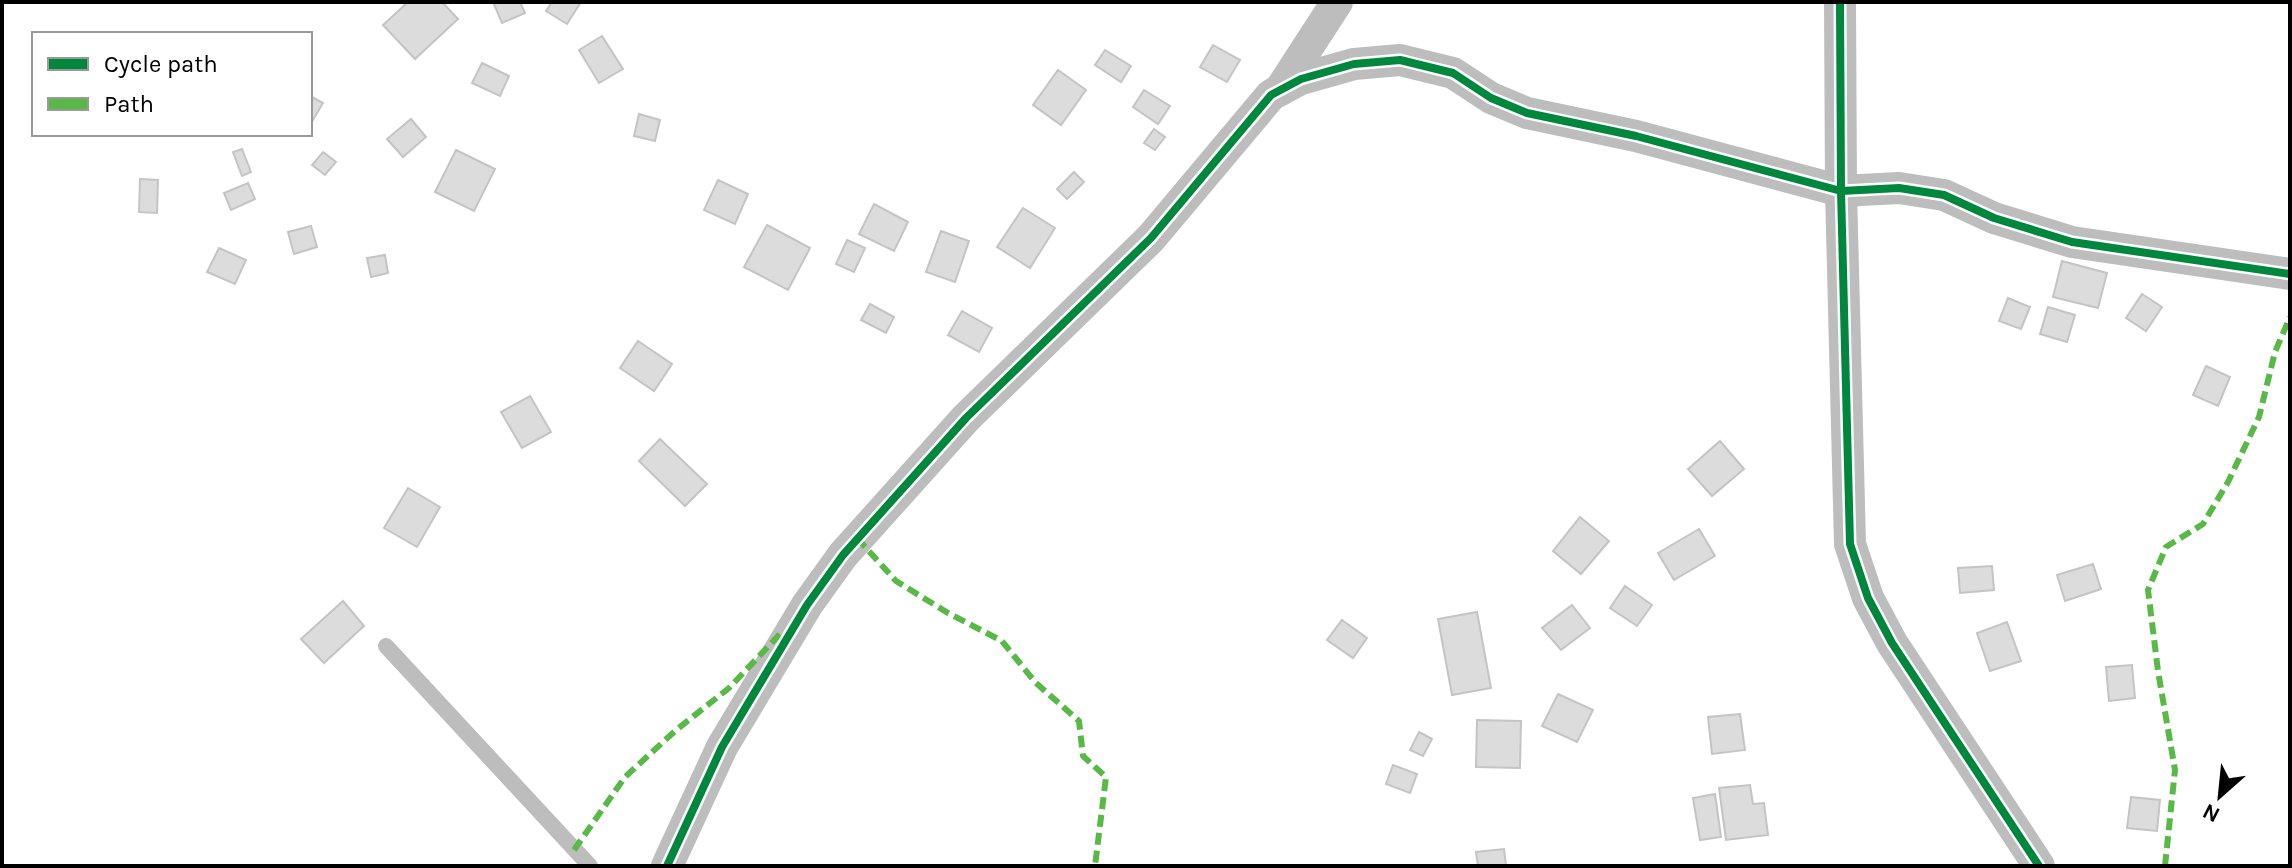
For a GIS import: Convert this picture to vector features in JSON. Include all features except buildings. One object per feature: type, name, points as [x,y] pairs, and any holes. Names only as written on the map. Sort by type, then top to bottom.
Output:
[{"type":"street","points":[[1311,40],[1312,2]]},
{"type":"street","points":[[1280,90],[1337,2]]},
{"type":"street","points":[[1840,2],[1841,191],[1850,544],[1868,598],[1892,643],[2039,866]]},
{"type":"street","points":[[667,866],[722,747],[807,605],[843,555],[966,418],[1151,238],[1271,95],[1301,79],[1354,64],[1400,60],[1453,73],[1491,98],[1527,113],[1636,136],[1841,191],[1899,188],[1944,195],[1994,218],[2072,242],[2290,274]]},
{"type":"lane","points":[[386,646],[590,866]]},
{"type":"marked path","points":[[2165,866],[2175,770],[2148,590],[2166,547],[2203,524],[2228,482],[2259,417],[2275,352],[2290,317]]},
{"type":"marked path","points":[[857,538],[896,581],[1002,641],[1035,682],[1079,721],[1083,756],[1106,777],[1095,866]]},
{"type":"marked path","points":[[574,850],[625,777],[675,731],[729,688],[780,634]]},
{"type":"cycle path","points":[[1840,2],[1841,191],[1850,544],[1868,598],[1892,643],[2039,866]]},
{"type":"cycle path","points":[[667,866],[722,747],[807,605],[843,555],[966,418],[1151,238],[1271,95],[1301,79],[1354,64],[1400,60],[1453,73],[1491,98],[1527,113],[1636,136],[1841,191],[1899,188],[1944,195],[1994,218],[2072,242],[2290,274]]}]
